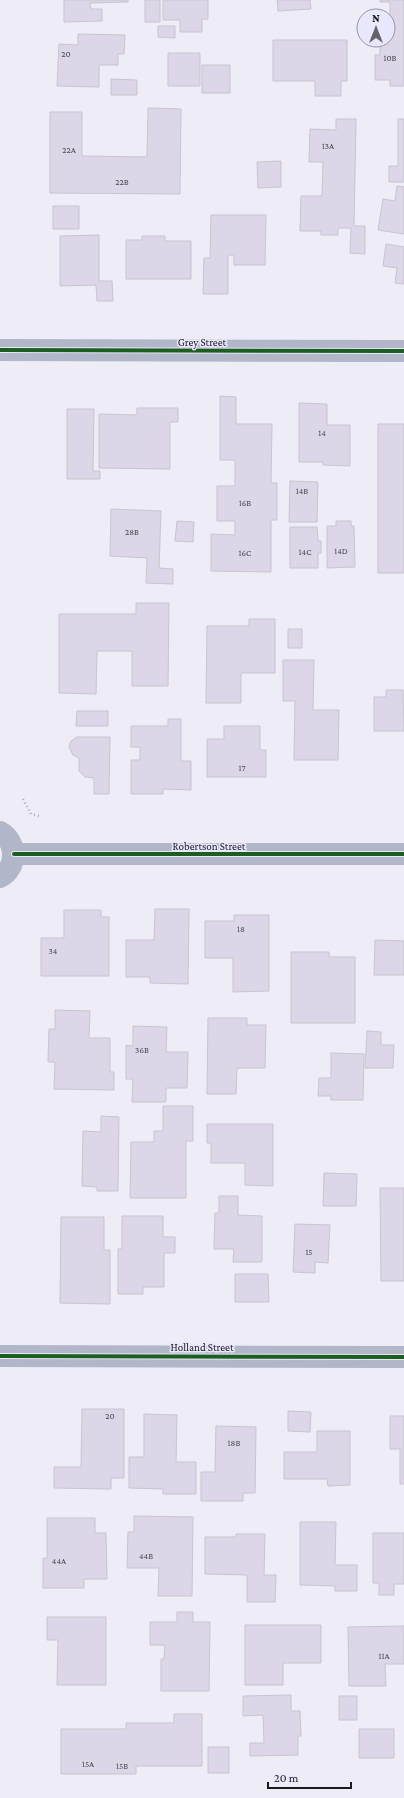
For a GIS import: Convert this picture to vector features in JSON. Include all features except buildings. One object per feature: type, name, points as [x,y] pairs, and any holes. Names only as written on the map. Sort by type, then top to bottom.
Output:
[{"type":"street","name":"Grey Street","points":[[0,350],[404,351]]},
{"type":"street","points":[[0,832],[9,838],[14,854],[9,870],[0,877]]},
{"type":"street","name":"Robertson Street","points":[[14,854],[404,854]]},
{"type":"street","name":"Holland Street","points":[[0,1356],[404,1357]]},
{"type":"path","points":[[23,799],[31,814],[40,816]]},
{"type":"cycle path","points":[[0,350],[404,351]]},
{"type":"cycle path","points":[[14,854],[404,854]]},
{"type":"cycle path","points":[[0,1356],[404,1357]]}]
